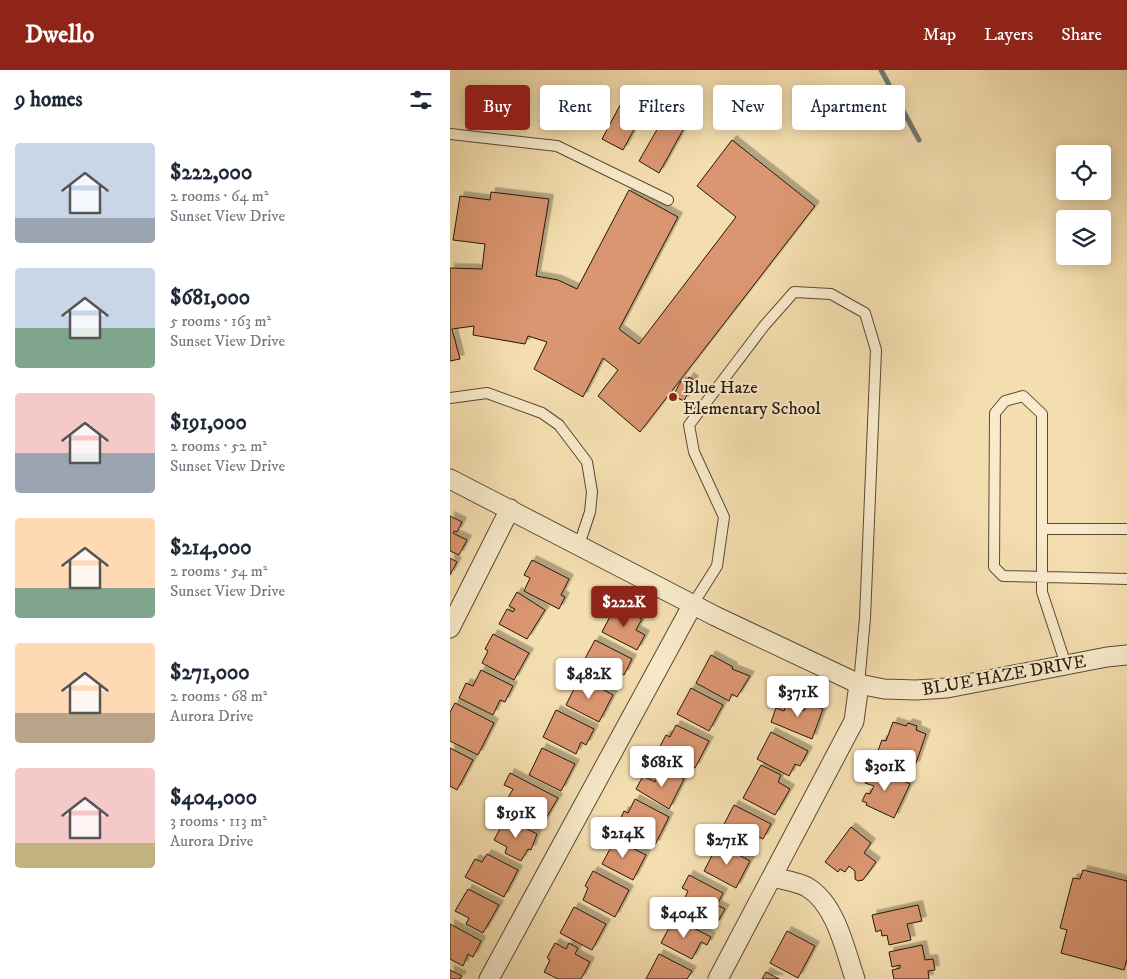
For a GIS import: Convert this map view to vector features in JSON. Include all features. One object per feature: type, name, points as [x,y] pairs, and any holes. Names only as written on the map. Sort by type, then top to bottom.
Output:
[{"type":"street","name":"BLUE HAZE DRIVE","points":[[450,478],[693,604],[860,684],[884,689],[924,690],[947,688],[1127,655]]},
{"type":"street","points":[[450,628],[510,509]]},
{"type":"street","points":[[489,979],[693,604]]},
{"type":"street","points":[[718,979],[854,721],[860,684]]},
{"type":"street","points":[[773,877],[807,888],[822,902],[839,934],[854,979]]},
{"type":"lane","points":[[450,134],[556,146],[668,200]]},
{"type":"lane","points":[[693,604],[717,566],[724,517],[694,452],[689,425],[764,326],[794,292],[832,294],[865,313],[876,350],[865,618],[860,684]]},
{"type":"lane","points":[[450,398],[487,393],[542,413],[559,425],[587,462],[590,482],[590,512],[579,545]]},
{"type":"lane","points":[[1066,665],[1042,592],[1042,578],[1042,529],[1042,414],[1022,396],[1005,401],[995,413],[994,567],[1003,576],[1042,578],[1127,579]]},
{"type":"lane","points":[[1042,529],[1127,529]]},
{"type":"building","points":[[620,105],[620,130],[634,130],[623,150],[602,139],[607,130],[610,130],[610,124]]},
{"type":"building","points":[[657,130],[683,130],[659,173],[639,161]]},
{"type":"building","points":[[732,140],[815,206],[640,432],[598,396],[618,370],[603,358],[583,397],[534,369],[547,342],[528,336],[525,344],[473,335],[474,326],[452,329],[460,359],[450,361],[450,268],[482,269],[485,244],[453,240],[460,196],[490,200],[491,192],[549,199],[536,276],[558,280],[577,289],[629,190],[678,217],[619,329],[639,344],[736,217],[697,186]]},
{"type":"building","points":[[689,377],[694,380],[684,401],[673,396],[681,381],[686,383]]},
{"type":"building","points":[[450,516],[462,522],[457,532],[454,531],[453,533],[467,540],[459,555],[450,551]]},
{"type":"building","points":[[450,558],[457,562],[450,575]]},
{"type":"building","points":[[532,560],[569,579],[561,595],[565,597],[559,609],[524,591],[530,578],[524,575]]},
{"type":"building","points":[[517,592],[545,610],[527,639],[499,624],[507,609],[513,612],[515,609],[509,606]]},
{"type":"building","points":[[616,605],[642,619],[636,630],[645,635],[637,650],[602,632]]},
{"type":"building","points":[[493,634],[529,653],[514,680],[482,663],[488,651],[485,649]]},
{"type":"building","points":[[595,640],[632,659],[624,675],[619,672],[614,684],[581,666]]},
{"type":"building","points":[[711,655],[733,667],[732,669],[750,676],[737,697],[732,694],[729,701],[696,683]]},
{"type":"building","points":[[481,670],[513,686],[505,702],[500,700],[493,715],[459,698],[466,683],[473,686]]},
{"type":"building","points":[[580,677],[613,695],[599,722],[566,705]]},
{"type":"building","points":[[691,688],[723,705],[709,731],[677,714]]},
{"type":"building","points":[[789,697],[802,701],[800,709],[804,711],[807,703],[823,709],[812,739],[771,722],[776,708],[784,711]]},
{"type":"building","points":[[455,703],[494,723],[478,755],[450,741],[450,712]]},
{"type":"building","points":[[556,710],[594,729],[586,745],[581,742],[576,754],[543,737]]},
{"type":"building","points":[[893,722],[906,726],[908,723],[917,726],[916,730],[926,734],[915,766],[901,761],[902,757],[895,755],[891,767],[874,761],[882,740],[886,741]]},
{"type":"building","points":[[676,725],[709,741],[695,768],[658,750],[666,735],[670,737]]},
{"type":"building","points":[[771,732],[808,751],[800,766],[795,764],[789,776],[757,759]]},
{"type":"building","points":[[450,748],[473,760],[457,790],[450,786]]},
{"type":"building","points":[[542,748],[575,764],[561,791],[529,775]]},
{"type":"building","points":[[761,765],[781,775],[778,782],[790,789],[775,815],[743,798]]},
{"type":"building","points":[[872,767],[910,784],[894,818],[866,805],[867,803],[862,801],[866,793],[870,794],[874,786],[865,783]]},
{"type":"building","points":[[662,768],[684,779],[669,809],[636,789],[643,776],[655,782]]},
{"type":"building","points":[[510,773],[558,798],[542,825],[504,805],[513,789],[504,785]]},
{"type":"building","points":[[635,799],[669,817],[655,845],[617,826],[624,811],[628,813]]},
{"type":"building","points":[[734,805],[771,824],[763,839],[759,837],[752,849],[720,832]]},
{"type":"building","points":[[506,818],[537,834],[531,850],[528,849],[521,861],[505,853],[507,847],[494,840]]},
{"type":"building","points":[[851,827],[871,843],[864,853],[876,862],[863,880],[858,881],[855,879],[855,871],[849,866],[845,872],[840,869],[838,872],[825,862]]},
{"type":"building","points":[[610,837],[646,855],[633,880],[602,864],[611,847],[606,844]]},
{"type":"building","points":[[718,844],[750,861],[736,888],[704,871]]},
{"type":"building","points":[[487,854],[518,870],[504,897],[465,877],[475,859],[482,862]]},
{"type":"building","points":[[1083,870],[1127,881],[1127,959],[1124,970],[1061,953],[1067,930],[1060,928],[1073,878],[1080,879]]},
{"type":"building","points":[[593,871],[629,890],[615,917],[583,900],[588,888],[585,886]]},
{"type":"building","points":[[689,875],[723,893],[717,905],[725,909],[716,925],[681,906],[688,891],[682,888]]},
{"type":"building","points":[[468,889],[499,905],[483,933],[466,924],[469,918],[455,911]]},
{"type":"building","points":[[918,905],[922,921],[907,924],[911,940],[889,945],[887,935],[882,936],[881,930],[876,932],[872,915]]},
{"type":"building","points":[[574,907],[606,924],[592,950],[560,933]]},
{"type":"building","points":[[674,918],[711,937],[707,945],[701,942],[692,959],[661,943]]},
{"type":"building","points":[[450,924],[481,941],[473,957],[468,954],[463,966],[450,959]]},
{"type":"building","points":[[787,931],[815,946],[798,978],[770,963]]},
{"type":"building","points":[[555,943],[566,949],[569,943],[578,948],[575,954],[590,962],[581,979],[558,979],[544,972],[550,960],[547,958]]},
{"type":"building","points":[[922,945],[925,960],[933,959],[935,970],[928,971],[929,979],[894,979],[892,970],[900,968],[900,965],[892,967],[889,952]]},
{"type":"building","points":[[659,954],[692,971],[687,979],[646,979]]},
{"type":"building","points":[[450,970],[462,976],[460,979],[450,979]]},
{"type":"building","points":[[766,972],[779,979],[762,979]]},
{"type":"waterway","points":[[881,70],[919,140]]},
{"type":"place","name":"Blue Haze Elementary School","points":[[673,397]]}]
